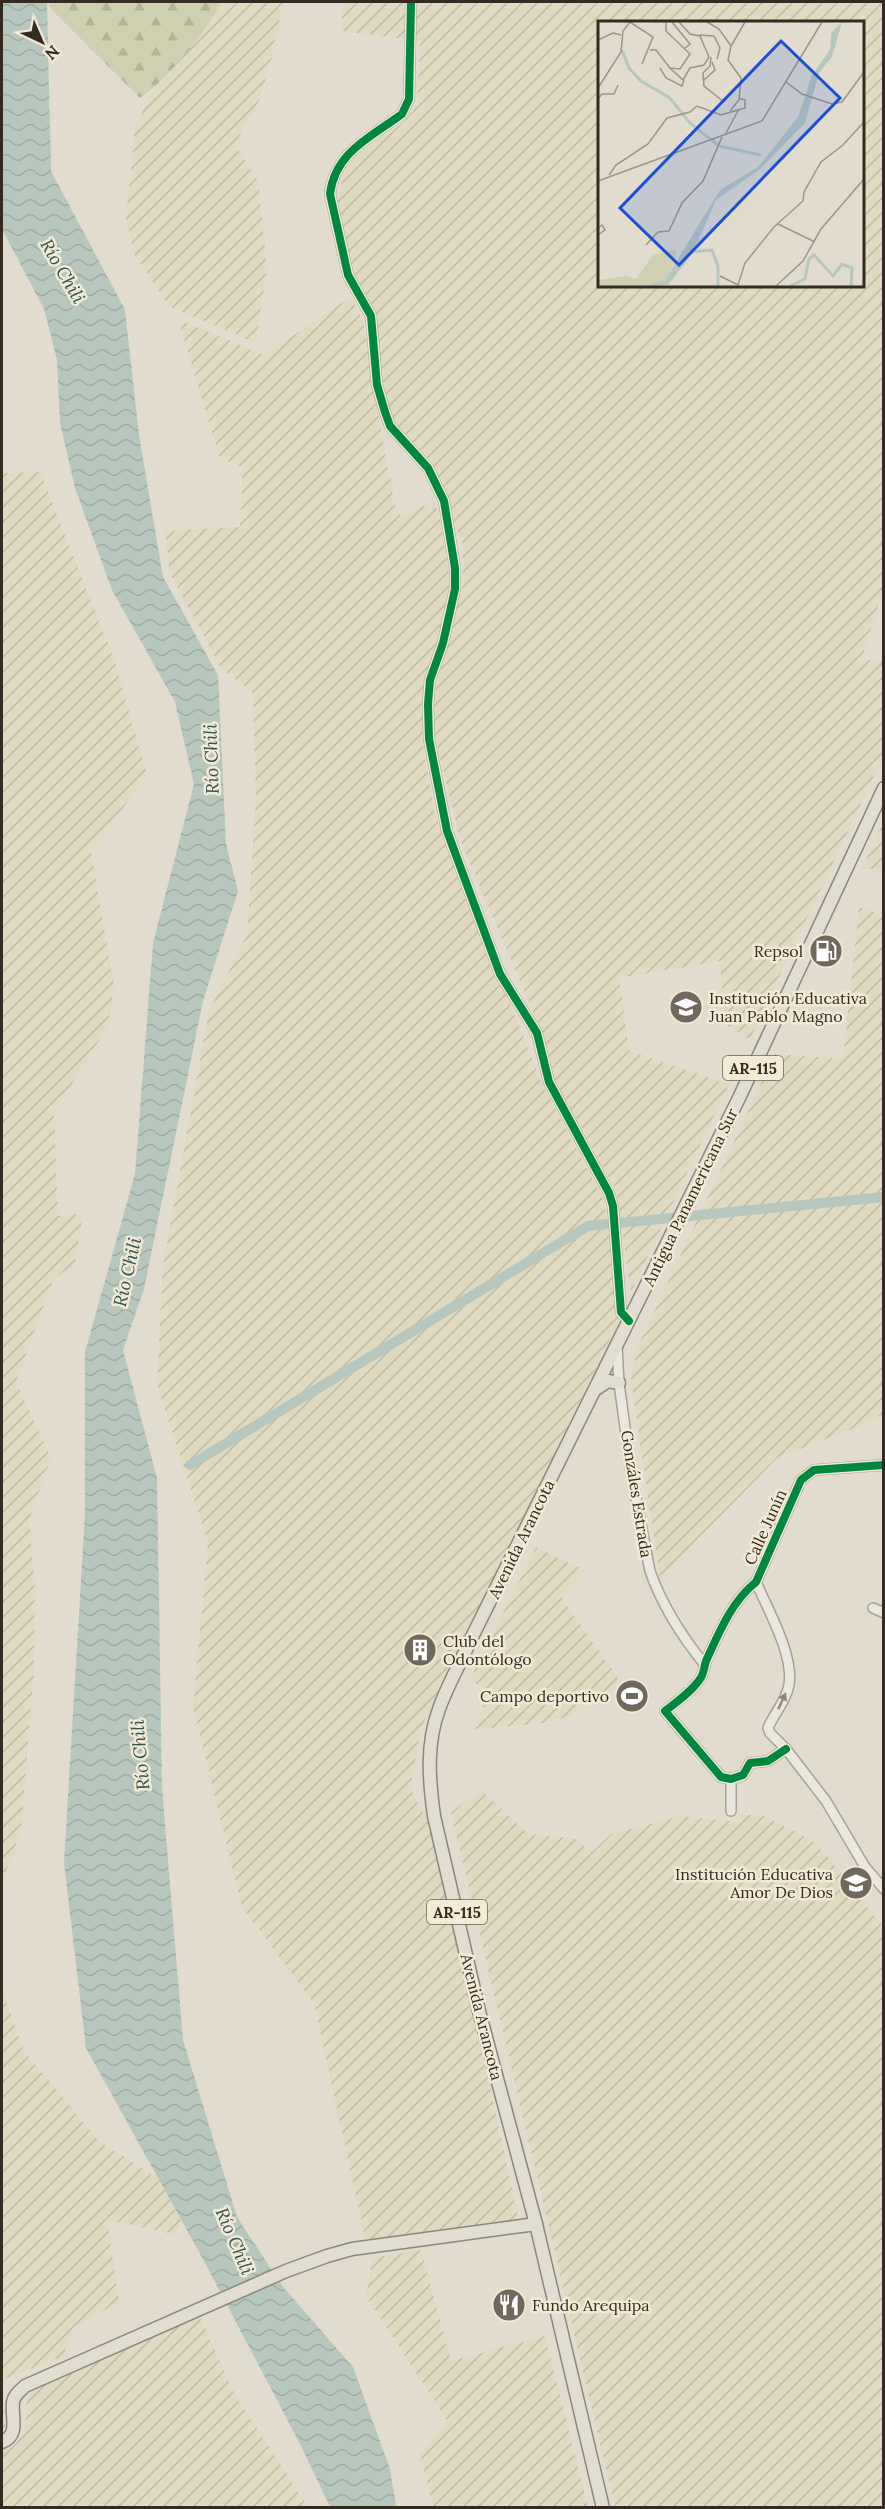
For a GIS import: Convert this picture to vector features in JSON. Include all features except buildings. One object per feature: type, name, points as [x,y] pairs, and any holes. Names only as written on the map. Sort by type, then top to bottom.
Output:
[{"type":"main road","name":"Antigua Panamericana Sur","points":[[617,1344],[739,1098],[884,788]]},
{"type":"main road","name":"Avenida Arancota","points":[[603,2508],[536,2224],[479,2011],[434,1816],[430,1788],[430,1750],[439,1708],[617,1344]]},
{"type":"main road","points":[[595,1390],[608,1381],[619,1383]]},
{"type":"main road","points":[[2,2442],[7,2440],[14,2431],[13,2401],[24,2386],[286,2271],[352,2249],[536,2224]]},
{"type":"street","points":[[411,2],[409,99],[402,114],[351,150],[337,170],[330,194],[348,274],[371,316],[377,385],[390,426],[428,468],[444,501],[455,568],[455,589],[443,644],[430,680],[428,704],[429,738],[447,831],[500,974],[537,1033],[549,1082],[609,1192],[613,1206],[621,1312],[629,1321]]},
{"type":"street","name":"Gonzáles Estrada","points":[[617,1344],[619,1383],[639,1520],[650,1571],[689,1645],[705,1665]]},
{"type":"street","name":"Calle Junín","points":[[731,1779],[721,1777],[715,1772],[665,1710],[694,1687],[702,1677],[723,1624],[744,1592],[756,1582],[801,1480],[814,1470],[884,1465]]},
{"type":"street","points":[[756,1582],[785,1652],[788,1668],[789,1684],[783,1702],[768,1728],[770,1733],[786,1749],[826,1801],[865,1867],[884,1889]]},
{"type":"street","points":[[873,1608],[884,1613]]},
{"type":"street","points":[[731,1811],[731,1779],[744,1775],[750,1763],[768,1761],[786,1749]]},
{"type":"shaded area","points":[[224,2],[283,2],[260,99],[235,144],[258,181],[267,268],[256,343],[169,306],[134,254],[126,218],[135,129],[150,95]]},
{"type":"shaded area","points":[[343,2],[883,2],[884,587],[861,661],[883,659],[883,757],[750,1039],[724,1024],[720,961],[619,978],[629,1051],[729,1084],[631,1292],[617,1192],[554,1079],[546,1042],[461,842],[435,737],[434,696],[463,584],[462,542],[430,460],[389,418],[372,313],[350,273],[338,200],[343,175],[362,147],[402,124],[417,106],[420,41],[341,31]]},
{"type":"shaded area","points":[[351,297],[363,322],[388,470],[393,485],[392,497],[396,508],[401,517],[434,501],[440,519],[451,587],[428,676],[422,741],[435,814],[542,1084],[604,1201],[620,1319],[422,1726],[410,1788],[436,1838],[519,2221],[366,2243],[314,2003],[242,1907],[193,1707],[208,1543],[157,1384],[163,1265],[209,1011],[247,935],[256,800],[253,693],[221,668],[170,573],[165,531],[240,527],[243,467],[220,458],[178,319],[264,355]]},
{"type":"shaded area","points":[[40,472],[114,659],[147,775],[91,852],[114,985],[108,1026],[54,1112],[58,1216],[83,1214],[75,1263],[53,1280],[16,1382],[51,1458],[29,1519],[35,1588],[34,1669],[21,1830],[2,1883],[2,473]]},
{"type":"shaded area","points":[[883,823],[883,869],[862,869]]},
{"type":"shaded area","points":[[859,907],[884,915],[883,1413],[872,1421],[777,1458],[660,1579],[631,1380],[637,1348],[775,1054],[843,1059]]},
{"type":"shaded area","points":[[536,1547],[586,1571],[561,1597],[620,1681],[570,1716],[539,1724],[472,1729],[484,1708],[477,1699],[484,1687],[469,1681]]},
{"type":"shaded area","points":[[481,1790],[528,1834],[574,1838],[592,1852],[611,1834],[682,1816],[737,1822],[738,1814],[765,1816],[814,1842],[840,1871],[883,1927],[883,2507],[615,2507],[451,1812]]},
{"type":"shaded area","points":[[2,1990],[24,2051],[99,2141],[159,2179],[181,2221],[174,2234],[107,2220],[119,2302],[73,2328],[63,2356],[2,2380]]},
{"type":"shaded area","points":[[421,2250],[451,2361],[545,2336],[588,2507],[433,2507],[420,2455],[447,2420],[366,2296],[373,2258]]},
{"type":"shaded area","points":[[199,2315],[234,2393],[308,2507],[2,2508],[2,2449],[16,2444],[25,2427],[27,2400],[34,2386]]},
{"type":"shaded area","points":[[2,2380],[6,2434],[2,2434]]},
{"type":"green space","points":[[48,2],[222,2],[186,54],[140,98],[51,9]]},
{"type":"water","name":"Río Chili","points":[[2,2],[47,2],[51,171],[125,310],[139,435],[163,577],[218,675],[226,844],[238,891],[203,1001],[144,1289],[123,1350],[157,1478],[162,1788],[183,2040],[237,2217],[283,2287],[353,2367],[390,2469],[396,2507],[330,2507],[301,2446],[204,2261],[86,2048],[64,1863],[85,1513],[85,1352],[135,1174],[153,943],[194,784],[175,702],[112,590],[75,488],[60,423],[57,360],[44,309],[2,229]]},
{"type":"waterway","points":[[190,1465],[588,1226],[884,1197]]},
{"type":"cycle path","points":[[411,2],[409,99],[402,114],[367,138],[347,156],[333,179],[330,194],[348,275],[371,316],[377,385],[390,426],[428,468],[444,501],[455,568],[455,589],[443,643],[430,680],[428,704],[429,739],[447,831],[500,974],[537,1033],[549,1082],[609,1193],[613,1206],[621,1312],[629,1321]]},
{"type":"cycle path","points":[[786,1749],[768,1761],[750,1763],[743,1775],[731,1779],[721,1777],[665,1711],[689,1692],[701,1677],[726,1618],[739,1599],[756,1582],[801,1480],[814,1470],[884,1465]]},
{"type":"place","name":"Repsol","points":[[826,951]]},
{"type":"place","name":"Institución Educativa Juan Pablo Magno","points":[[686,1007]]},
{"type":"place","name":"Club del Odontólogo","points":[[420,1650]]},
{"type":"place","name":"Campo deportivo","points":[[632,1696]]},
{"type":"place","name":"Institución Educativa Amor De Dios","points":[[856,1883]]},
{"type":"place","name":"Fundo Arequipa","points":[[509,2305]]}]
